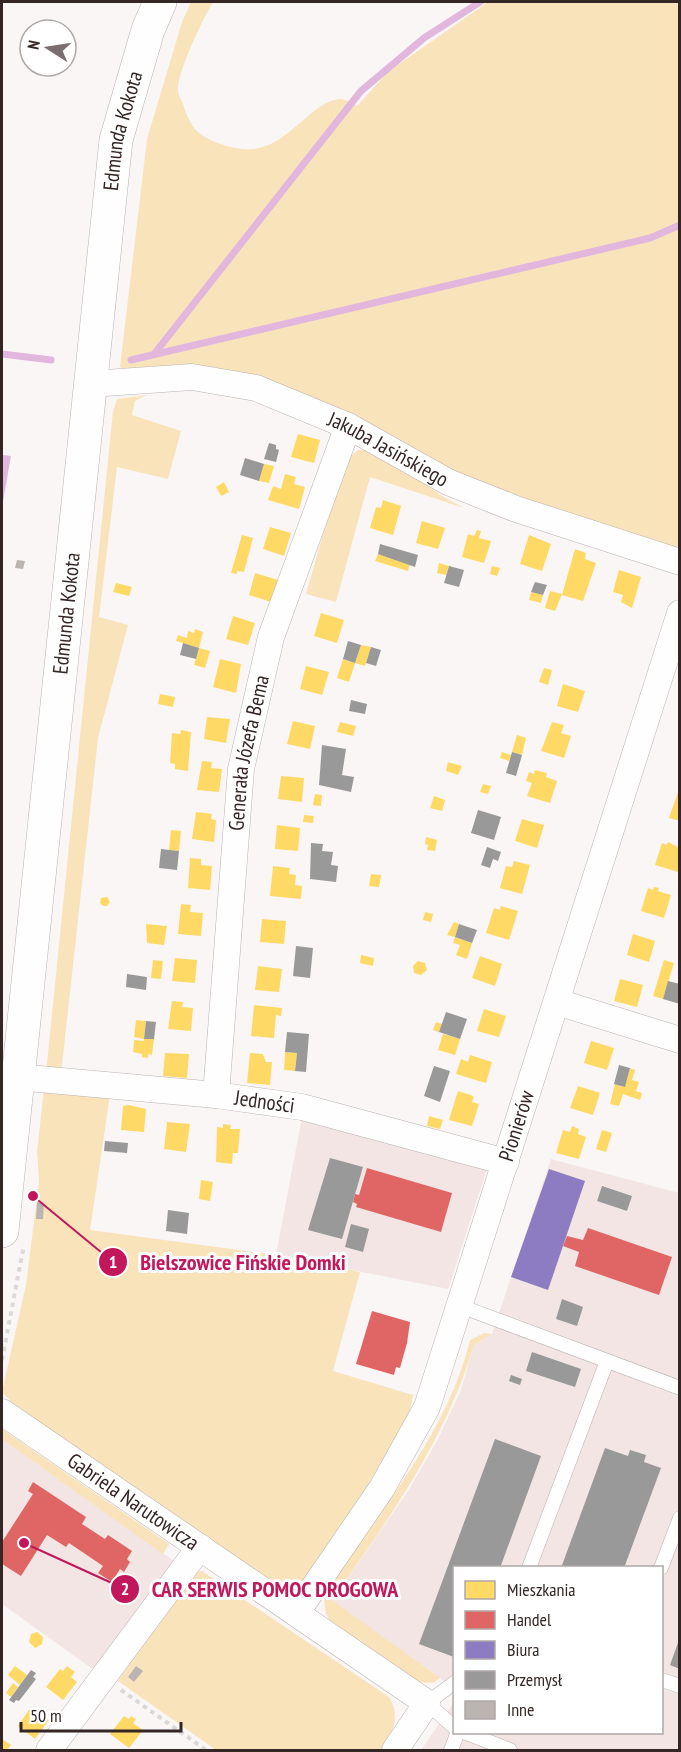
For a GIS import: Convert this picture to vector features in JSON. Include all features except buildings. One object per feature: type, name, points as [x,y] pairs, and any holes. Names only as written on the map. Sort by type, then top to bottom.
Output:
[{"type":"street","name":"Edmunda Kokota","points":[[2,1231],[116,140],[148,30],[160,2]]},
{"type":"street","name":"Jakuba Jasińskiego","points":[[91,384],[192,377],[256,388],[348,426],[458,486],[516,509],[680,562]]},
{"type":"street","name":"Generała Józefa Bema","points":[[216,1095],[241,769],[271,637],[348,426]]},
{"type":"street","name":"Pionierów","points":[[297,1612],[382,1488],[428,1407],[680,613]]},
{"type":"street","points":[[557,1002],[680,1040]]},
{"type":"street","name":"Jedności","points":[[17,1077],[216,1095],[302,1107],[506,1162]]},
{"type":"street","name":"Gabriela Narutowicza","points":[[2,1412],[427,1703]]},
{"type":"street","points":[[49,1750],[200,1547]]},
{"type":"street","points":[[395,1750],[427,1703]]},
{"type":"lane","points":[[460,1306],[680,1388]]},
{"type":"lane","points":[[530,1566],[607,1361]]},
{"type":"lane","points":[[662,1566],[680,1518]]},
{"type":"lane","points":[[663,1680],[680,1686]]},
{"type":"lane","points":[[453,1684],[427,1703],[453,1726]]},
{"type":"lane","points":[[451,1750],[457,1734]]},
{"type":"lane","points":[[469,1734],[510,1750]]},
{"type":"path","points":[[103,1677],[206,1750]]},
{"type":"shaded area","points":[[191,2],[213,2],[197,33],[179,82],[178,91],[189,119],[198,132],[217,143],[254,149],[278,140],[330,101],[342,99],[357,106],[389,71],[488,2],[679,2],[679,548],[673,550],[533,505],[183,366],[129,371],[120,367],[147,139],[182,22]]},
{"type":"shaded area","points":[[147,395],[135,401],[132,415],[181,431],[168,479],[117,467],[99,617],[128,625],[98,738],[61,1074],[46,1073],[113,411],[117,399]]},
{"type":"shaded area","points":[[358,450],[366,450],[407,472],[464,508],[370,477],[336,602],[306,594],[344,461]]},
{"type":"shaded area","points":[[2,455],[11,456],[2,507]]},
{"type":"shaded area","points":[[44,1088],[110,1095],[90,1230],[276,1255],[360,1272],[333,1371],[413,1395],[409,1416],[315,1572],[302,1583],[274,1583],[24,1415],[2,1392],[26,1285],[39,1182],[37,1152]]},
{"type":"shaded area","points":[[302,1117],[487,1169],[448,1289],[276,1255]]},
{"type":"shaded area","points":[[551,1159],[679,1193],[679,1750],[421,1750],[453,1703],[453,1734],[663,1734],[663,1566],[453,1566],[453,1687],[332,1601],[408,1491],[437,1441],[461,1390],[474,1345],[492,1334]]},
{"type":"shaded area","points":[[484,1333],[492,1334],[474,1345],[447,1415],[414,1478],[332,1600],[440,1678],[433,1683],[419,1682],[331,1623],[325,1609],[325,1599],[330,1585],[391,1498],[430,1437],[460,1374],[470,1340]]},
{"type":"shaded area","points":[[2,1429],[169,1544],[163,1554],[2,1439]]},
{"type":"shaded area","points":[[2,1439],[174,1561],[94,1670],[2,1604]]},
{"type":"shaded area","points":[[202,1571],[389,1697],[393,1704],[394,1725],[381,1750],[216,1750],[118,1681],[193,1572]]},
{"type":"waterway","points":[[155,353],[361,91],[424,38],[480,2]]},
{"type":"waterway","points":[[131,360],[650,238],[680,225]]},
{"type":"waterway","points":[[2,354],[51,360]]},
{"type":"place","name":"Bielszowice Fińskie Domki","points":[[33,1196]]},
{"type":"place","name":"CAR SERWIS POMOC DROGOWA","points":[[24,1543]]}]
